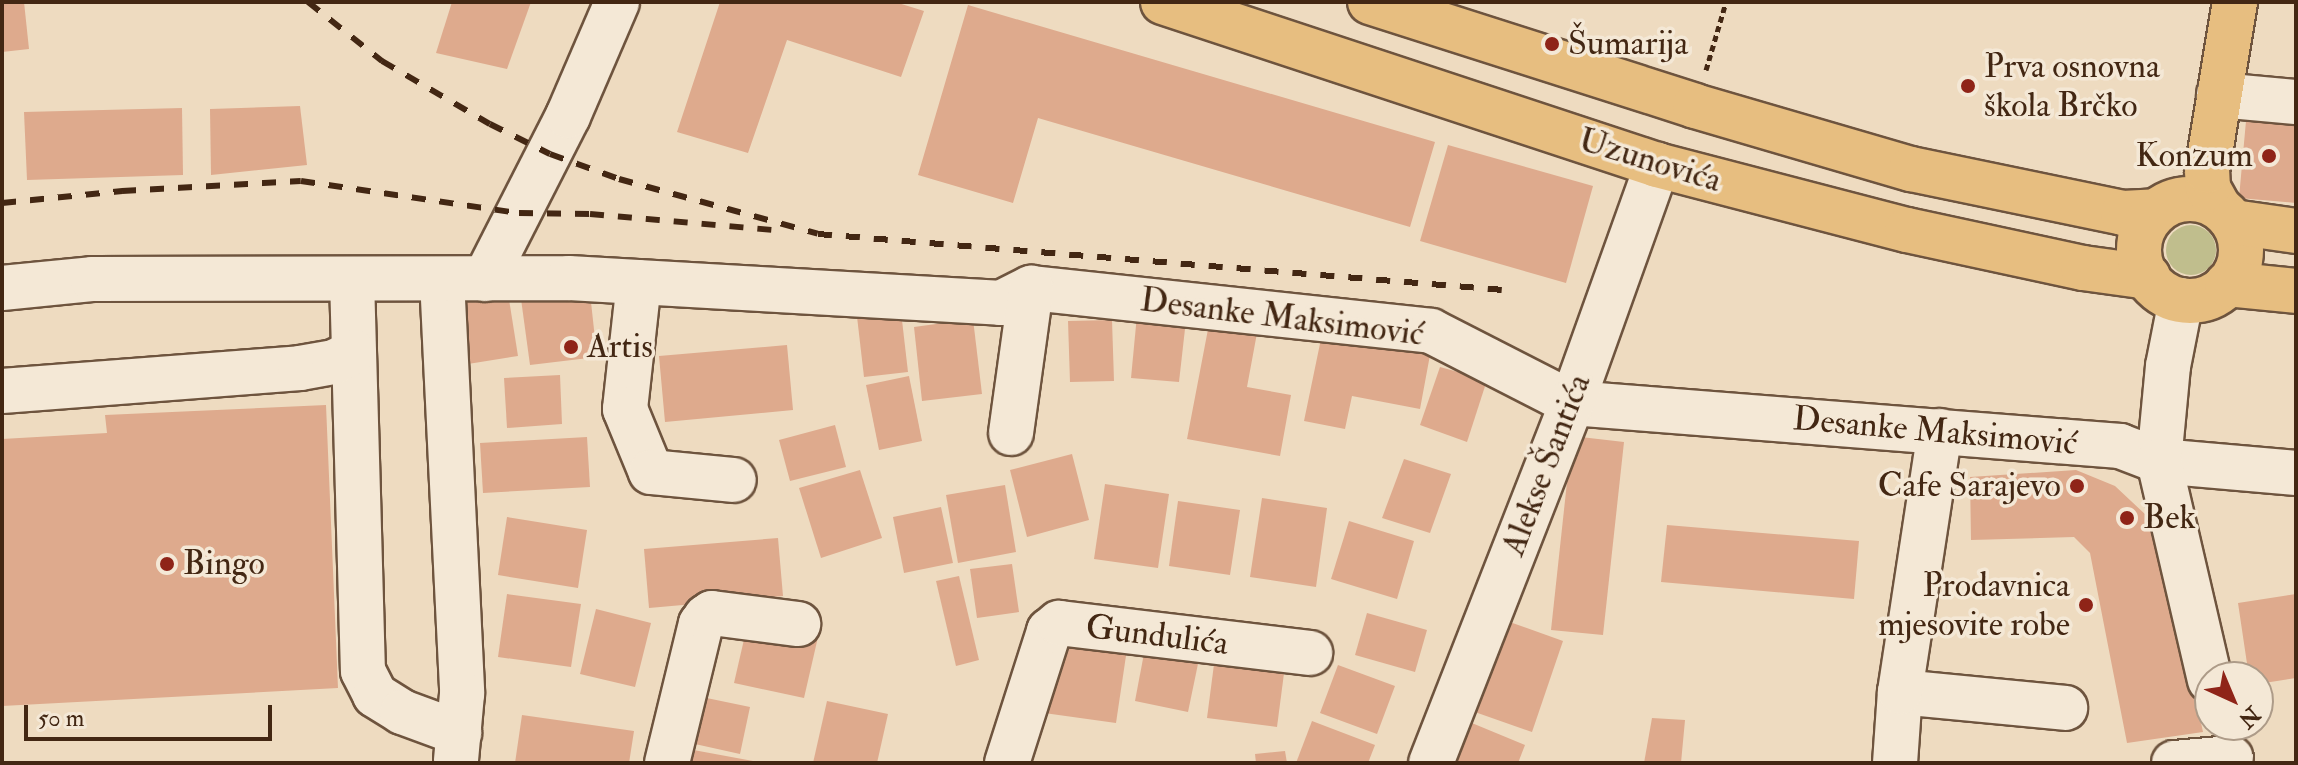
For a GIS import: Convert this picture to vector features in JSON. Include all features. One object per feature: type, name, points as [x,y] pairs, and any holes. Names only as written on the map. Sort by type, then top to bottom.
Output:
[{"type":"main road","name":"Uzunovića","points":[[1163,2],[1657,165],[1907,230],[2165,289]]},
{"type":"main road","name":"Uzunovića","points":[[1370,2],[1695,106],[1911,169],[2123,213],[2163,206]]},
{"type":"main road","points":[[2212,2],[2183,179],[2145,224],[2139,255],[2165,289],[2214,295],[2227,284],[2240,258],[2241,243],[2207,179],[2235,2]]},
{"type":"main road","points":[[2163,206],[2186,198],[2225,214],[2296,231]]},
{"type":"main road","points":[[2227,284],[2296,291]]},
{"type":"street","points":[[485,279],[562,128],[617,2]]},
{"type":"street","points":[[2216,112],[2296,102]]},
{"type":"street","name":"Alekse Šantića","points":[[1431,763],[1572,403],[1657,165]]},
{"type":"street","name":"Desanke Maksimović","points":[[2,288],[92,279],[485,279],[639,282],[1001,303],[1031,288],[1431,331],[1572,403],[2120,446],[2159,461],[2296,473]]},
{"type":"street","points":[[352,279],[363,671],[375,695],[457,748],[462,694],[442,279]]},
{"type":"street","points":[[639,282],[625,409],[651,472],[734,480]]},
{"type":"street","points":[[1011,433],[1031,288]]},
{"type":"street","points":[[2165,289],[2168,366],[2159,461],[2205,661]]},
{"type":"street","points":[[2,391],[300,368],[334,362],[354,352]]},
{"type":"street","points":[[1895,763],[1900,692],[1940,431]]},
{"type":"street","points":[[667,763],[701,624],[706,617],[712,613],[798,624]]},
{"type":"street","name":"Gundulića","points":[[1007,763],[1049,631],[1059,623],[1310,653]]},
{"type":"street","points":[[1900,692],[2065,708]]},
{"type":"street","points":[[2174,763],[2228,749]]},
{"type":"path","points":[[1695,106],[1726,2]]},
{"type":"shaded area","points":[[2191,225],[2209,232],[2216,250],[2209,268],[2191,275],[2173,268],[2166,250],[2173,232]]},
{"type":"building","points":[[2,2],[24,2],[29,49],[2,52]]},
{"type":"building","points":[[452,2],[531,2],[507,69],[436,53]]},
{"type":"building","points":[[720,2],[895,2],[924,11],[901,77],[787,40],[748,153],[677,132]]},
{"type":"building","points":[[968,5],[1435,142],[1410,227],[1038,118],[1013,203],[918,175]]},
{"type":"building","points":[[300,106],[307,165],[211,175],[210,109]]},
{"type":"building","points":[[182,108],[183,175],[27,180],[24,112]]},
{"type":"building","name":"Konzum","points":[[2247,110],[2296,114],[2296,203],[2239,198]]},
{"type":"building","points":[[1448,145],[1593,186],[1566,283],[1420,241]]},
{"type":"building","points":[[508,293],[518,356],[468,364],[458,300]]},
{"type":"building","points":[[590,293],[597,357],[530,365],[521,299]]},
{"type":"building","points":[[900,303],[908,372],[864,377],[856,308]]},
{"type":"building","points":[[1137,315],[1186,320],[1179,382],[1131,378]]},
{"type":"building","points":[[973,319],[982,394],[922,401],[914,327]]},
{"type":"building","points":[[1112,320],[1114,381],[1070,382],[1068,321]]},
{"type":"building","points":[[1209,324],[1257,333],[1247,387],[1291,395],[1280,456],[1187,439]]},
{"type":"building","points":[[1322,334],[1430,355],[1420,409],[1352,396],[1345,429],[1304,421]]},
{"type":"building","points":[[787,345],[793,410],[665,422],[659,356]]},
{"type":"building","points":[[1440,367],[1487,380],[1467,442],[1420,425]]},
{"type":"building","points":[[560,375],[562,424],[507,428],[504,378]]},
{"type":"building","points":[[909,376],[922,441],[879,450],[866,385]]},
{"type":"building","name":"Bingo","points":[[326,405],[338,688],[2,706],[2,439],[107,433],[105,415]]},
{"type":"building","points":[[835,425],[846,467],[790,481],[779,440]]},
{"type":"building","points":[[1572,436],[1624,442],[1603,635],[1551,630]]},
{"type":"building","points":[[587,437],[590,487],[483,493],[480,443]]},
{"type":"building","points":[[1072,454],[1089,520],[1027,537],[1010,470]]},
{"type":"building","points":[[1404,459],[1451,474],[1430,533],[1382,518]]},
{"type":"building","points":[[860,470],[882,538],[821,558],[799,488]]},
{"type":"building","points":[[2076,470],[2115,486],[2147,516],[2166,558],[2194,690],[2194,733],[2127,743],[2090,553],[2074,537],[1971,540],[1970,477]]},
{"type":"building","points":[[1105,484],[1169,494],[1158,568],[1094,559]]},
{"type":"building","points":[[1005,485],[1016,552],[958,563],[946,495]]},
{"type":"building","points":[[1262,498],[1327,508],[1316,587],[1250,577]]},
{"type":"building","points":[[1178,501],[1240,510],[1230,575],[1169,566]]},
{"type":"building","points":[[941,507],[953,563],[904,573],[893,517]]},
{"type":"building","points":[[507,517],[587,530],[578,588],[498,575]]},
{"type":"building","points":[[1349,521],[1414,541],[1397,599],[1331,579]]},
{"type":"building","points":[[1667,525],[1859,541],[1854,599],[1661,582]]},
{"type":"building","points":[[778,538],[783,596],[649,608],[644,549]]},
{"type":"building","points":[[1012,564],[1019,612],[977,618],[970,569]]},
{"type":"building","points":[[959,576],[979,660],[956,666],[936,581]]},
{"type":"building","points":[[507,594],[581,604],[571,667],[498,657]]},
{"type":"building","points":[[2296,594],[2296,678],[2274,681],[2274,661],[2247,661],[2238,603]]},
{"type":"building","points":[[596,609],[651,623],[635,687],[580,674]]},
{"type":"building","points":[[1367,613],[1427,630],[1415,672],[1355,655]]},
{"type":"building","points":[[1504,620],[1563,641],[1532,732],[1472,711]]},
{"type":"building","points":[[748,622],[818,637],[804,698],[734,683]]},
{"type":"building","points":[[1047,638],[1127,649],[1116,723],[1037,712]]},
{"type":"building","points":[[1145,648],[1199,659],[1188,712],[1135,701]]},
{"type":"building","points":[[1216,649],[1286,658],[1277,727],[1207,718]]},
{"type":"building","points":[[1338,665],[1395,686],[1377,734],[1320,713]]},
{"type":"building","points":[[697,696],[750,707],[740,754],[686,742]]},
{"type":"building","points":[[827,701],[888,714],[877,763],[813,763]]},
{"type":"building","points":[[522,715],[634,731],[629,763],[515,763]]},
{"type":"building","points":[[1652,718],[1685,720],[1681,763],[1644,763]]},
{"type":"building","points":[[1312,721],[1375,745],[1368,763],[1296,763]]},
{"type":"building","points":[[1467,721],[1525,745],[1518,763],[1449,763]]},
{"type":"building","points":[[688,749],[753,761],[753,763],[685,763]]},
{"type":"building","points":[[1285,751],[1287,763],[1256,763],[1255,754]]},
{"type":"railway","points":[[308,2],[382,61],[490,124],[550,154],[619,179],[818,234],[1504,290]]},
{"type":"railway","points":[[2,203],[122,191],[301,181],[519,213],[590,214],[774,230]]},
{"type":"place","name":"Šumarija","points":[[1552,44]]},
{"type":"place","name":"Prva osnovna škola Brčko","points":[[1968,86]]},
{"type":"place","name":"Konzum","points":[[2269,156]]},
{"type":"place","name":"Artis","points":[[571,347]]},
{"type":"place","name":"Cafe Sarajevo","points":[[2077,486]]},
{"type":"place","name":"Bek","points":[[2127,518]]},
{"type":"place","name":"Bingo","points":[[167,564]]},
{"type":"place","name":"Prodavnica mjesovite robe","points":[[2086,605]]}]
